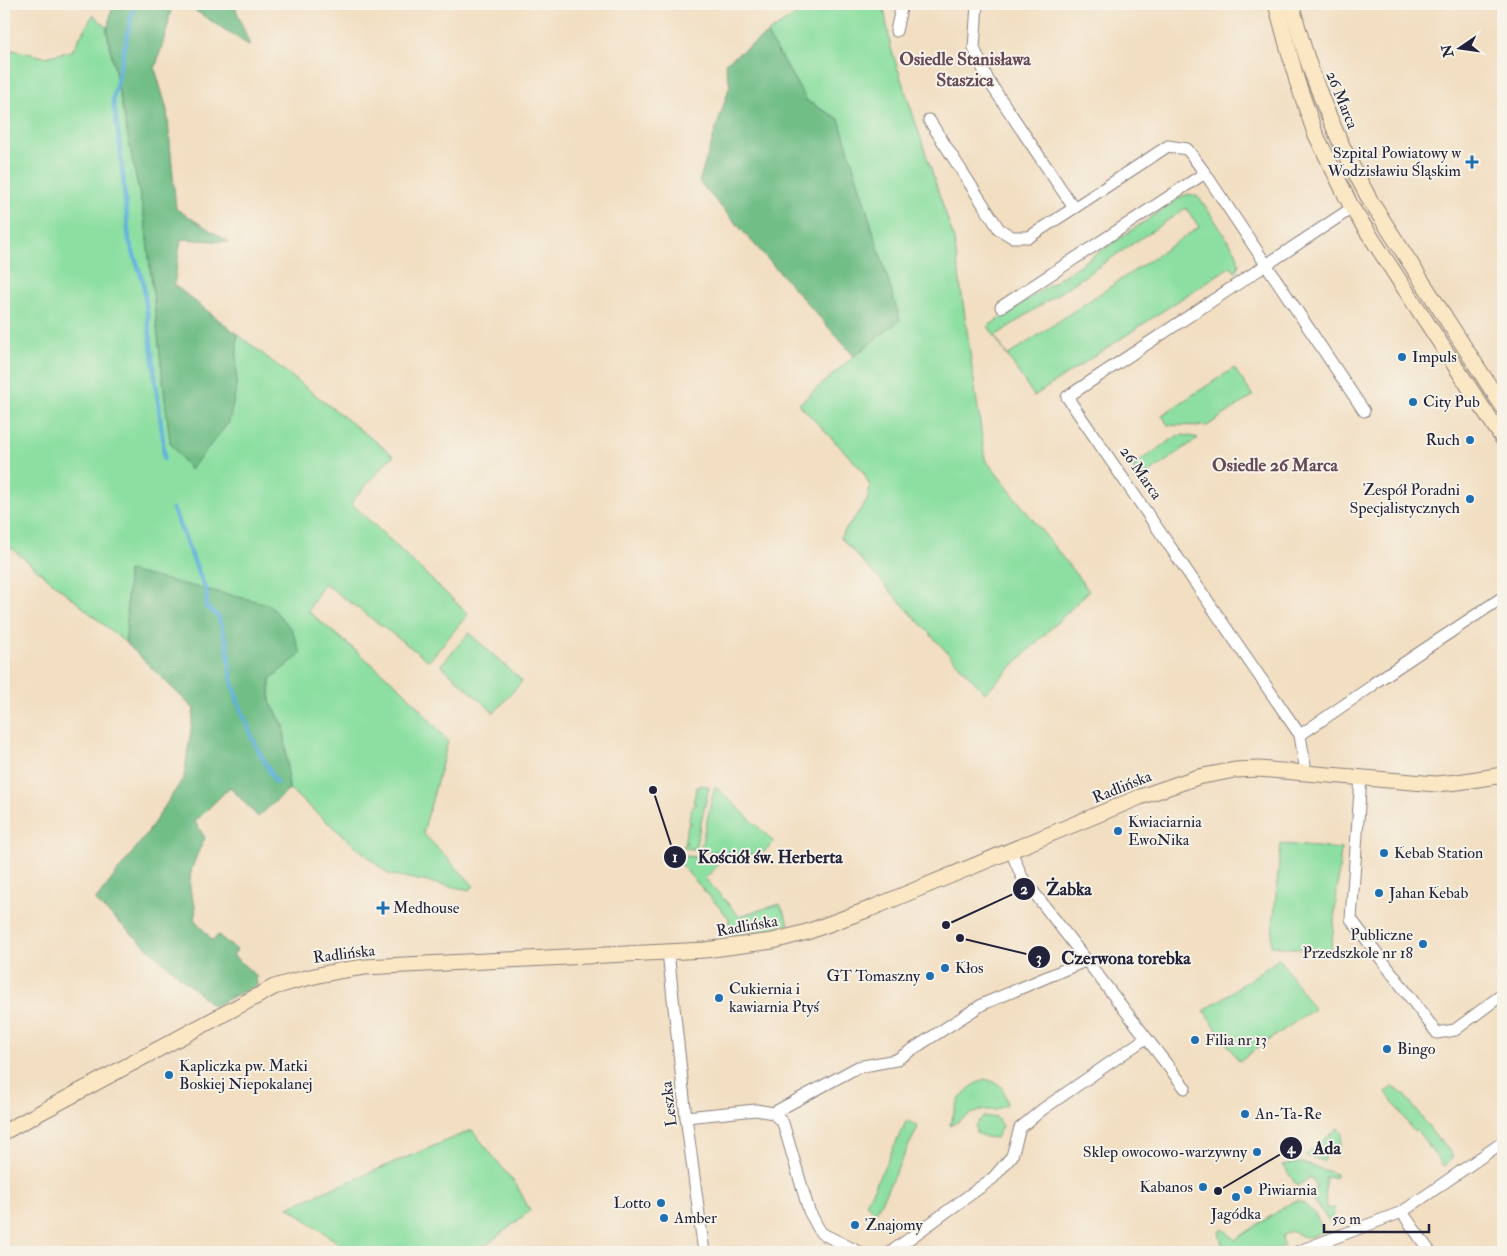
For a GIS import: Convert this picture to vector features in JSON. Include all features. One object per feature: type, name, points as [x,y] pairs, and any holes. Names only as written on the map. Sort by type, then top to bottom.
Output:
[{"type":"street","points":[[896,30],[902,4]]},
{"type":"street","points":[[977,4],[974,48],[988,80],[1074,208]]},
{"type":"street","points":[[1276,4],[1312,125],[1352,208],[1503,439]]},
{"type":"street","name":"26 Marca","points":[[1291,4],[1312,72],[1333,126],[1371,202],[1503,407]]},
{"type":"street","points":[[1300,32],[1301,4]]},
{"type":"street","points":[[929,120],[999,229],[1012,237],[1029,237],[1168,146],[1187,149],[1364,411]]},
{"type":"street","points":[[1001,307],[1205,173]]},
{"type":"street","name":"26 Marca","points":[[1306,772],[1300,735],[1067,397],[1352,208]]},
{"type":"street","points":[[1300,735],[1503,597]]},
{"type":"street","name":"Radlińska","points":[[4,1132],[268,991],[305,977],[365,967],[718,949],[773,941],[807,932],[872,908],[1140,797],[1198,777],[1235,770],[1259,769],[1306,772],[1436,784],[1503,775]]},
{"type":"street","points":[[1361,777],[1351,919],[1437,1033],[1456,1030],[1503,994]]},
{"type":"street","points":[[1010,851],[1022,877],[1185,1088]]},
{"type":"street","name":"Leszka","points":[[668,952],[686,1116],[704,1252]]},
{"type":"street","points":[[773,1113],[858,1067],[896,1060],[983,1004],[1085,961]]},
{"type":"street","points":[[890,1252],[993,1178],[1012,1156],[1020,1128],[1043,1109],[1146,1038]]},
{"type":"street","points":[[686,1116],[756,1110],[773,1113],[783,1123],[809,1211],[821,1233],[859,1252]]},
{"type":"street","points":[[1297,1252],[1402,1212],[1503,1142]]},
{"type":"street","points":[[1402,1212],[1430,1252]]},
{"type":"green space","points":[[113,4],[172,4],[155,69],[167,110],[176,209],[229,242],[181,239],[174,285],[237,334],[236,390],[229,422],[190,470],[170,442],[145,222],[107,31]]},
{"type":"green space","points":[[185,4],[234,4],[250,46]]},
{"type":"green space","points":[[811,4],[883,4],[891,48],[954,239],[985,459],[1089,591],[985,693],[840,537],[867,501],[870,487],[863,471],[799,404],[900,319],[839,119],[807,101],[767,34]]},
{"type":"green space","points":[[93,15],[106,26],[145,222],[170,442],[236,390],[237,334],[394,456],[387,461],[351,503],[468,614],[429,661],[324,583],[308,611],[403,690],[448,741],[423,833],[474,886],[469,890],[388,874],[289,789],[284,726],[270,702],[270,679],[128,572],[126,643],[4,542],[4,48],[45,57],[72,51]]},
{"type":"green space","points":[[767,34],[807,101],[839,119],[900,320],[854,356],[699,182],[730,85],[725,63]]},
{"type":"green space","points":[[1189,194],[1199,197],[1236,252],[1239,263],[1237,271],[1235,272],[1231,266],[1034,396],[1007,356],[1199,227],[1186,208],[995,336],[1000,344],[988,326],[1183,196]]},
{"type":"green space","points":[[1234,368],[1253,396],[1207,426],[1168,425],[1162,415]]},
{"type":"green space","points":[[1184,435],[1198,438],[1137,482],[1134,477],[1134,465],[1177,436]]},
{"type":"green space","points":[[128,571],[269,604],[292,630],[301,654],[270,679],[270,702],[284,726],[289,789],[258,817],[230,787],[195,822],[205,838],[194,862],[190,881],[196,910],[194,919],[213,941],[218,935],[237,950],[233,955],[256,976],[257,985],[213,1006],[95,901],[146,835],[184,777],[194,709],[126,643]]},
{"type":"green space","points":[[469,633],[522,681],[494,713],[441,665]]},
{"type":"green space","points":[[701,785],[709,787],[695,849],[683,848],[684,844],[687,843],[684,842],[688,825],[692,824],[691,822],[688,823],[692,806],[696,805],[696,803],[693,803],[697,787]]},
{"type":"green space","points":[[715,786],[774,842],[761,855],[704,851],[701,846]]},
{"type":"green space","points":[[1281,844],[1341,849],[1331,952],[1271,946]]},
{"type":"green space","points":[[672,855],[710,858],[718,866],[705,878],[739,916],[780,904],[789,924],[729,935],[729,918]]},
{"type":"green space","points":[[1279,959],[1314,1009],[1239,1061],[1204,1011]]},
{"type":"green space","points":[[984,1079],[1001,1086],[1005,1093],[1007,1104],[996,1110],[984,1110],[971,1114],[950,1126],[961,1098],[970,1088]]},
{"type":"green space","points":[[1392,1087],[1405,1095],[1439,1141],[1441,1140],[1452,1155],[1452,1159],[1443,1166],[1417,1130],[1414,1132],[1386,1092]]},
{"type":"green space","points":[[984,1116],[997,1118],[1002,1126],[996,1138],[985,1137],[976,1132],[975,1125]]},
{"type":"green space","points":[[907,1120],[918,1127],[876,1212],[866,1204]]},
{"type":"green space","points":[[1338,1128],[1342,1134],[1337,1156],[1327,1153],[1324,1161],[1305,1156]]},
{"type":"green space","points":[[472,1130],[517,1186],[530,1211],[477,1252],[351,1252],[288,1207]]},
{"type":"green space","points":[[1303,1163],[1336,1174],[1336,1177],[1325,1178],[1326,1208],[1335,1208],[1330,1222],[1311,1197],[1312,1191],[1317,1187],[1311,1177],[1297,1186],[1283,1165]]},
{"type":"green space","points":[[1298,1201],[1314,1214],[1320,1223],[1322,1232],[1307,1238],[1291,1231],[1282,1236],[1284,1246],[1269,1252],[1224,1252],[1219,1232],[1224,1229],[1235,1240],[1292,1202]]},
{"type":"waterway","points":[[134,4],[113,100],[120,147],[129,240],[143,281],[164,459]]},
{"type":"waterway","points":[[173,509],[207,593],[206,607],[218,616],[227,643],[231,676],[238,702],[252,738],[276,783]]},
{"type":"place","name":"Szpital Powiatowy w Wodzisławiu Śląskim","points":[[1472,162]]},
{"type":"place","name":"Impuls","points":[[1402,357]]},
{"type":"place","name":"City Pub","points":[[1413,402]]},
{"type":"place","name":"Ruch","points":[[1470,440]]},
{"type":"place","name":"Zespół Poradni Specjalistycznych","points":[[1470,499]]},
{"type":"place","name":"Kościół św. Herberta","points":[[653,790]]},
{"type":"place","name":"Kwiaciarnia EwoNika","points":[[1118,831]]},
{"type":"place","name":"Kebab Station","points":[[1384,853]]},
{"type":"place","name":"Jahan Kebab","points":[[1379,893]]},
{"type":"place","name":"Medhouse","points":[[383,908]]},
{"type":"place","name":"Żabka","points":[[946,925]]},
{"type":"place","name":"Czerwona torebka","points":[[960,938]]},
{"type":"place","name":"Publiczne Przedszkole nr 18","points":[[1423,944]]},
{"type":"place","name":"Kłos","points":[[945,968]]},
{"type":"place","name":"GT Tomaszny","points":[[930,976]]},
{"type":"place","name":"Cukiernia i kawiarnia Ptyś","points":[[719,998]]},
{"type":"place","name":"Filia nr 13","points":[[1195,1040]]},
{"type":"place","name":"Bingo","points":[[1387,1049]]},
{"type":"place","name":"Kapliczka pw. Matki Boskiej Niepokalanej","points":[[169,1075]]},
{"type":"place","name":"An-Ta-Re","points":[[1245,1114]]},
{"type":"place","name":"Sklep owocowo-warzywny","points":[[1257,1152]]},
{"type":"place","name":"Kabanos","points":[[1203,1187]]},
{"type":"place","name":"Piwiarnia","points":[[1248,1190]]},
{"type":"place","name":"Ada","points":[[1218,1191]]},
{"type":"place","name":"Jagódka","points":[[1236,1197]]},
{"type":"place","name":"Lotto","points":[[661,1203]]},
{"type":"place","name":"Amber","points":[[664,1218]]},
{"type":"place","name":"Znajomy","points":[[855,1225]]},
{"type":"district","name":"Osiedle Stanisława Staszica","points":[[965,69]]},
{"type":"district","name":"Osiedle 26 Marca","points":[[1275,465]]}]
